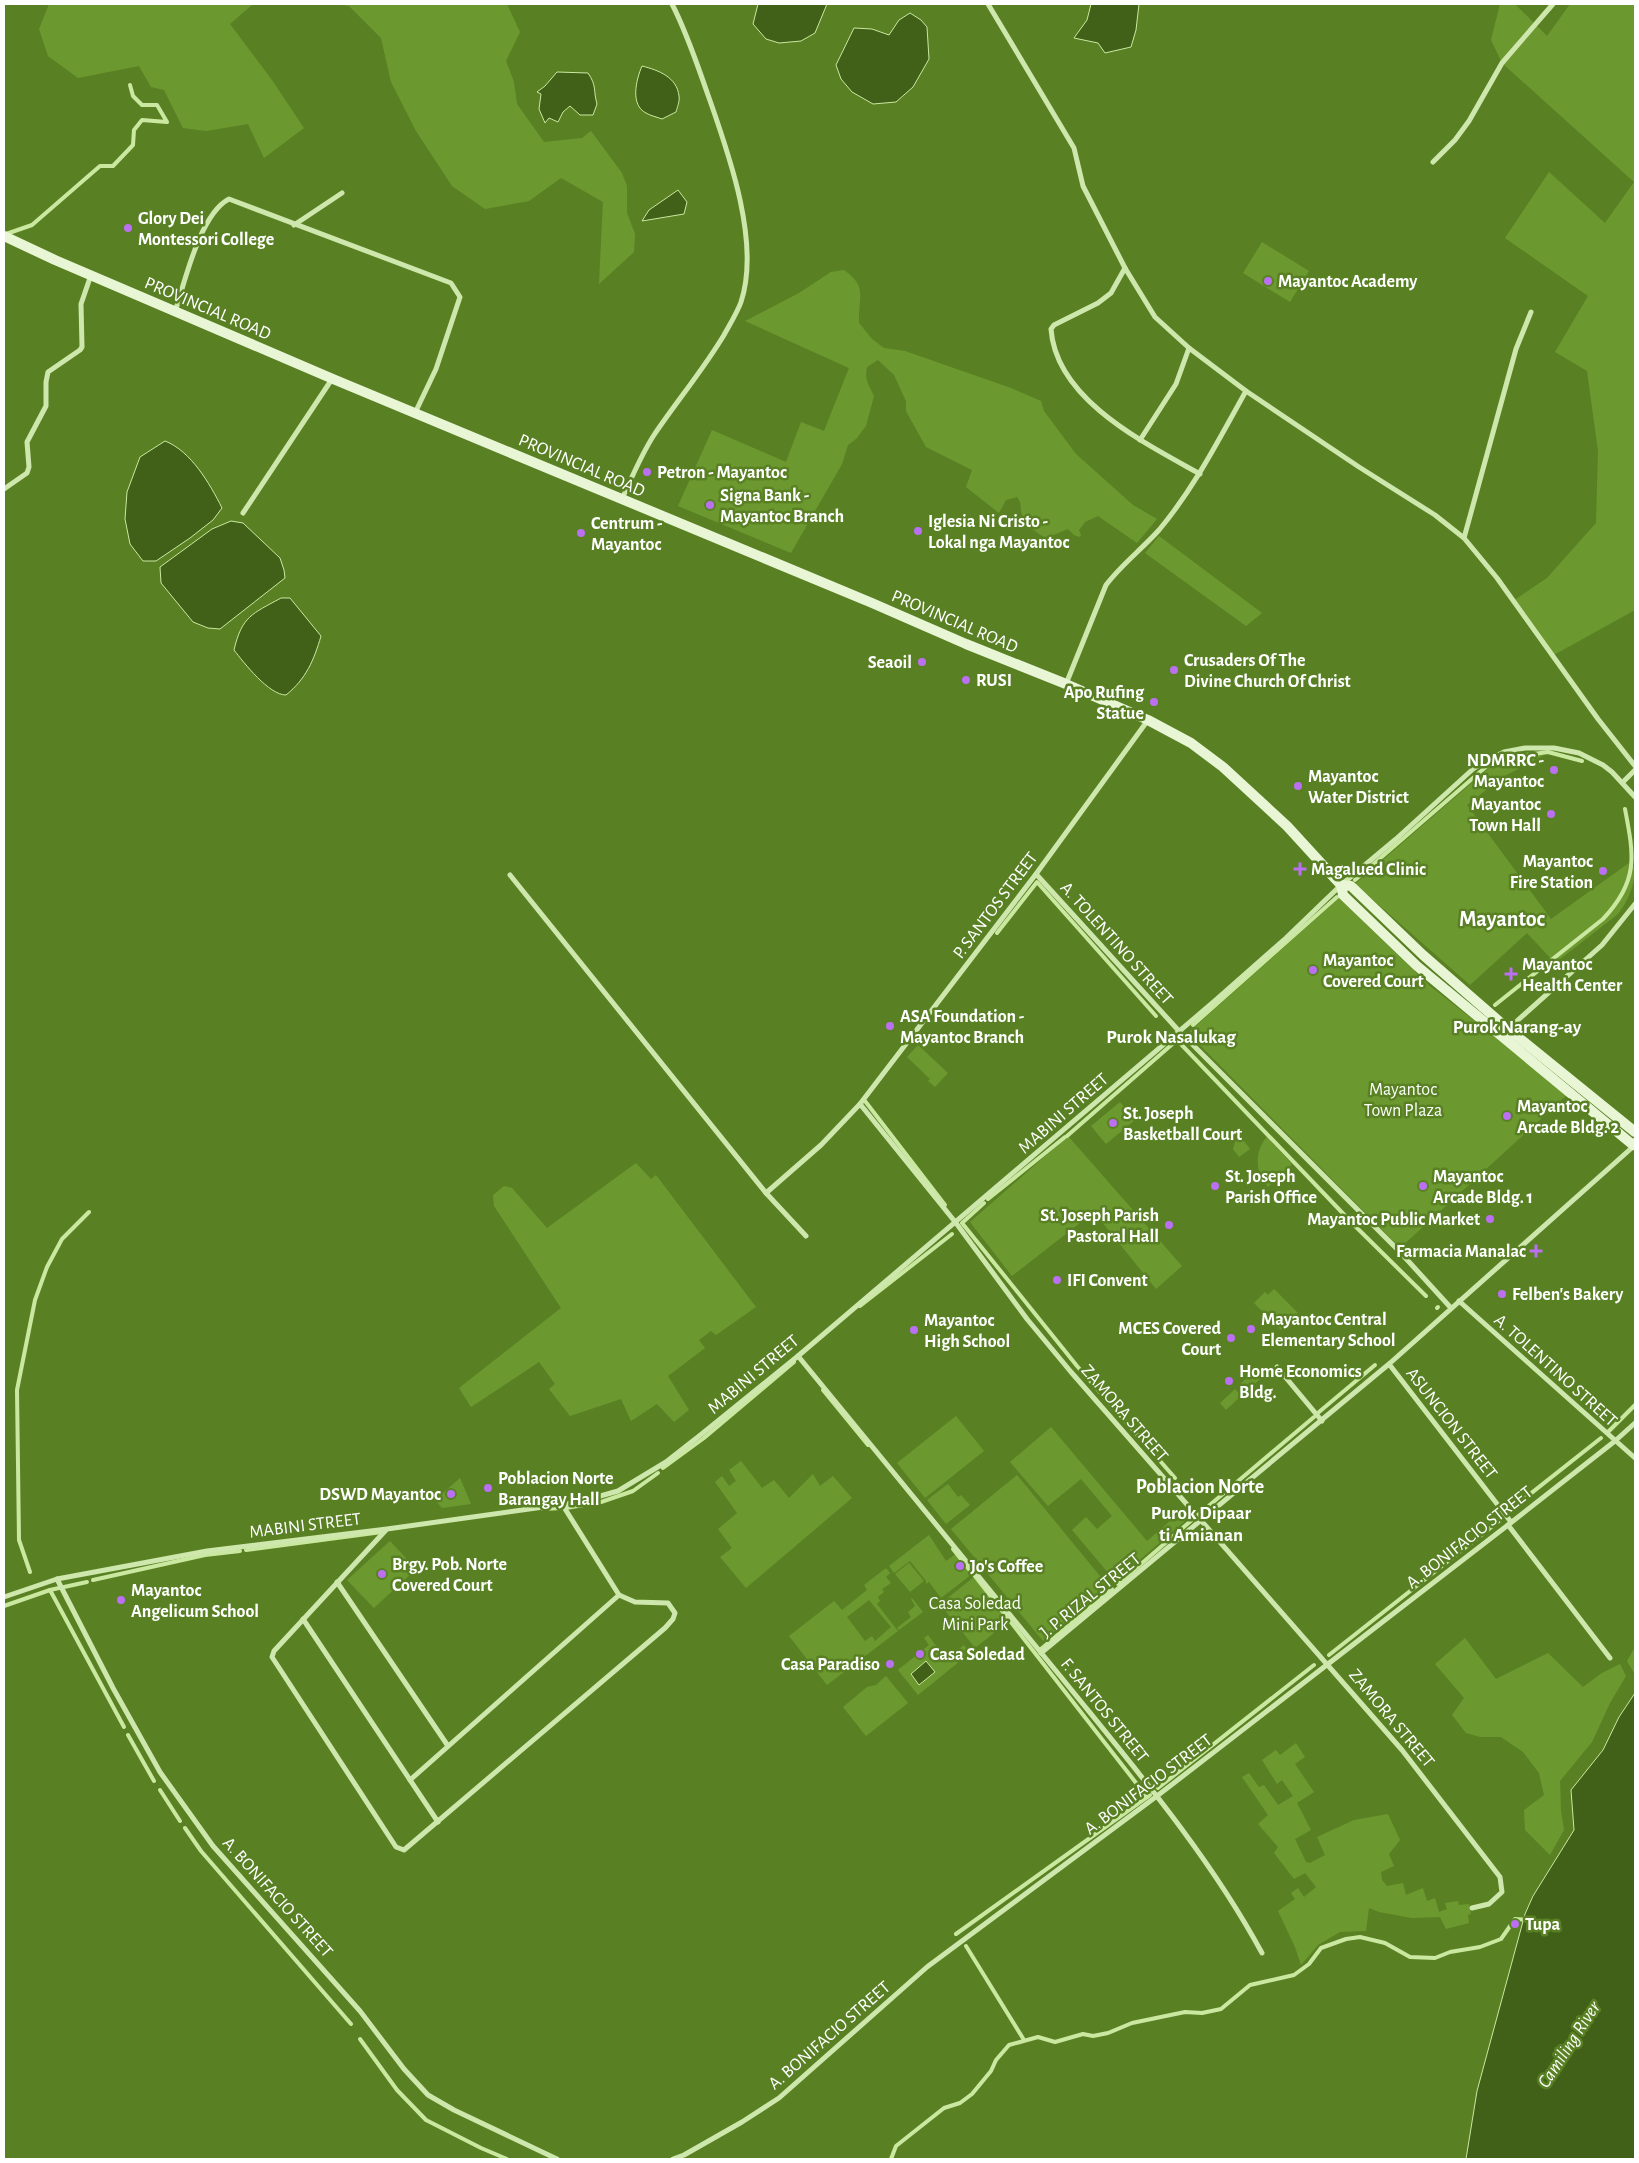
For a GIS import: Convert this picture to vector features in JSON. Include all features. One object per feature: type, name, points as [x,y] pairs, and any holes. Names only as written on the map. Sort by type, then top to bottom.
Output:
[{"type":"main road","name":"PROVINCIAL ROAD","points":[[5,237],[333,379],[1066,684],[1148,720],[1191,743],[1223,767],[1287,826],[1341,885]]},
{"type":"main road","points":[[1635,1132],[1505,1033],[1413,962],[1344,895],[1341,885],[1352,886],[1505,1033],[1635,1145]]},
{"type":"main road","points":[[1413,962],[1421,953]]},
{"type":"street","points":[[622,500],[654,435],[733,319],[741,302],[746,283],[747,253],[738,192],[726,147],[688,38],[672,4]]},
{"type":"street","points":[[988,4],[1074,148],[1083,186],[1125,268],[1155,317],[1189,348],[1246,391],[1435,515],[1464,538],[1482,558],[1635,768],[1623,782]]},
{"type":"street","points":[[1433,162],[1455,140],[1469,121],[1502,64],[1553,4]]},
{"type":"street","points":[[294,225],[342,193]]},
{"type":"street","points":[[175,312],[196,245],[222,203],[229,199],[451,283],[460,298],[436,369],[415,413]]},
{"type":"street","points":[[1125,268],[1111,293],[1098,304],[1054,324],[1050,329],[1052,346],[1065,373],[1084,397],[1140,440],[1200,474]]},
{"type":"street","points":[[4,489],[27,473],[27,442],[46,406],[48,372],[82,347],[81,304],[91,275]]},
{"type":"street","points":[[1464,538],[1516,349],[1531,312]]},
{"type":"street","points":[[1140,440],[1176,384],[1189,348]]},
{"type":"street","points":[[243,513],[333,379]]},
{"type":"street","points":[[1066,684],[1106,586],[1115,573],[1158,530],[1200,474],[1246,391]]},
{"type":"street","name":"P. SANTOS STREET","points":[[766,1193],[821,1145],[860,1104],[1036,874],[1148,720]]},
{"type":"street","name":"MABINI STREET","points":[[4,1597],[57,1579],[207,1551],[387,1529],[562,1504],[595,1499],[618,1491],[640,1479],[703,1433],[956,1223],[1286,938],[1341,885],[1396,839],[1473,769],[1497,754],[1525,748],[1566,750],[1578,753],[1603,765],[1623,782],[1635,797]]},
{"type":"street","name":"A. TOLENTINO STREET","points":[[1036,874],[1179,1030],[1400,1252],[1451,1308]]},
{"type":"street","points":[[510,875],[766,1193],[806,1236]]},
{"type":"street","points":[[1505,1033],[1602,945],[1635,904]]},
{"type":"street","name":"ZAMORA STREET","points":[[860,1104],[956,1223],[1026,1319],[1402,1750],[1500,1877],[1502,1892],[1497,1898],[1489,1904],[1472,1908]]},
{"type":"street","name":"J. P. RIZAL STREET","points":[[1041,1653],[1389,1364],[1635,1145]]},
{"type":"street","name":"A. TOLENTINO STREET","points":[[1459,1301],[1635,1458]]},
{"type":"street","name":"F. SANTOS STREET","points":[[798,1356],[1157,1796],[1238,1908],[1262,1953]]},
{"type":"street","name":"ASUNCION STREET","points":[[1389,1364],[1610,1658]]},
{"type":"street","points":[[1277,1367],[1322,1421]]},
{"type":"street","name":"A. BONIFACIO STREET","points":[[673,2159],[685,2157],[779,2098],[927,1967],[1157,1796],[1615,1442],[1635,1423]]},
{"type":"street","points":[[387,1529],[274,1651],[272,1657],[387,1834],[396,1846],[404,1850],[665,1628],[673,1619],[675,1613],[668,1603],[635,1602],[619,1596],[562,1504]]},
{"type":"street","name":"A. BONIFACIO STREET","points":[[57,1579],[113,1688],[160,1772],[213,1846],[360,2011],[404,2069],[428,2095],[454,2110],[557,2159]]},
{"type":"street","points":[[337,1582],[448,1746]]},
{"type":"street","points":[[410,1780],[619,1596]]},
{"type":"street","points":[[303,1619],[438,1822]]},
{"type":"green space","points":[[49,4],[253,4],[230,24],[272,80],[304,128],[264,158],[248,124],[206,131],[183,128],[164,90],[151,87],[139,66],[78,78],[48,56],[39,29]]},
{"type":"green space","points":[[336,4],[507,4],[520,32],[506,61],[514,82],[517,104],[544,142],[582,138],[591,131],[622,173],[627,186],[627,213],[635,234],[634,252],[599,284],[603,202],[561,178],[529,201],[485,209],[452,186],[416,131],[391,82],[381,38],[349,6]]},
{"type":"green space","points":[[1500,4],[1515,4],[1547,36],[1570,4],[1635,4],[1635,610],[1552,656],[1513,601],[1547,578],[1596,523],[1598,451],[1587,371],[1555,352],[1588,296],[1505,238],[1549,172],[1605,223],[1634,182],[1502,63],[1491,40]]},
{"type":"green space","points":[[1262,242],[1309,271],[1290,302],[1243,273]]},
{"type":"green space","points":[[844,270],[859,287],[859,323],[872,339],[884,348],[905,351],[1011,388],[1041,401],[1044,411],[1076,454],[1133,505],[1157,519],[1137,543],[1098,516],[1085,522],[1079,530],[1081,535],[1079,537],[1068,529],[1046,538],[1026,522],[1022,516],[1020,501],[1017,497],[1006,500],[999,513],[966,487],[972,470],[926,447],[906,411],[906,401],[894,375],[878,360],[867,367],[866,371],[874,396],[866,426],[856,439],[848,445],[842,464],[791,553],[678,506],[712,430],[786,462],[801,422],[824,431],[849,368],[745,321],[799,293],[831,272]]},
{"type":"green space","points":[[1159,536],[1262,613],[1246,626],[1145,553]]},
{"type":"green space","points":[[1546,754],[1501,778],[1467,805],[1551,919],[1629,863],[1635,868],[1632,887],[1625,904],[1618,914],[1555,963],[1527,933],[1470,985],[1355,884],[1497,761]]},
{"type":"green space","name":"Mayantoc Town Plaza","points":[[1339,898],[1430,986],[1568,1094],[1400,1248],[1188,1033]]},
{"type":"green space","points":[[918,1045],[948,1073],[935,1087],[928,1081],[930,1079],[907,1057]]},
{"type":"green space","name":"St. Joseph Basketball Court","points":[[1120,1102],[1135,1120],[1106,1144],[1091,1126]]},
{"type":"green space","points":[[1068,1136],[1182,1266],[1156,1289],[1094,1212],[1012,1276],[970,1222]]},
{"type":"green space","points":[[1240,1136],[1250,1149],[1239,1157],[1233,1149],[1235,1142]]},
{"type":"green space","points":[[1267,1137],[1292,1164],[1268,1187],[1261,1175],[1258,1162],[1260,1149]]},
{"type":"green space","points":[[636,1163],[651,1179],[656,1175],[756,1307],[716,1335],[711,1331],[699,1340],[705,1348],[668,1376],[689,1410],[674,1422],[657,1404],[631,1421],[621,1399],[570,1416],[549,1389],[555,1384],[539,1362],[471,1407],[459,1388],[561,1308],[494,1206],[493,1195],[504,1186],[512,1188],[547,1228]]},
{"type":"green space","points":[[1274,1289],[1298,1313],[1281,1330],[1254,1303],[1265,1292],[1268,1295]]},
{"type":"green space","points":[[1253,1372],[1260,1379],[1245,1393],[1238,1386]]},
{"type":"green space","points":[[1235,1389],[1241,1396],[1226,1410],[1220,1403]]},
{"type":"green space","points":[[956,1416],[984,1451],[925,1498],[897,1463]]},
{"type":"green space","points":[[1051,1427],[1147,1541],[1179,1513],[1185,1521],[1115,1581],[1072,1530],[1086,1517],[1097,1529],[1112,1516],[1081,1479],[1048,1506],[1010,1462]]},
{"type":"green space","points":[[741,1461],[762,1488],[774,1480],[789,1498],[813,1474],[820,1486],[833,1476],[852,1498],[746,1588],[720,1557],[732,1548],[718,1529],[737,1513],[715,1482],[722,1476],[729,1486],[736,1481],[729,1470]]},
{"type":"green space","points":[[1017,1475],[1109,1587],[1043,1641],[951,1529]]},
{"type":"green space","points":[[460,1478],[471,1504],[442,1508],[435,1500]]},
{"type":"green space","points":[[948,1484],[958,1497],[961,1495],[970,1505],[946,1524],[927,1500]]},
{"type":"green space","points":[[929,1535],[946,1561],[956,1554],[972,1574],[941,1598],[929,1582],[926,1584],[926,1581],[910,1561],[894,1573],[889,1566]]},
{"type":"green space","name":"Brgy. Pob. Norte Covered Court","points":[[390,1541],[416,1569],[374,1608],[347,1580]]},
{"type":"green space","points":[[909,1563],[924,1581],[910,1592],[895,1574]]},
{"type":"green space","points":[[886,1568],[890,1573],[886,1577],[891,1583],[882,1589],[884,1592],[878,1597],[880,1601],[877,1604],[898,1631],[827,1685],[789,1636],[834,1601],[842,1610],[867,1590],[864,1585]],"holes":[[[869,1600],[891,1627],[875,1641],[872,1636],[865,1641],[847,1617]]]},
{"type":"green space","name":"Casa Soledad Mini Park","points":[[974,1577],[1009,1621],[975,1648],[940,1604]]},
{"type":"green space","points":[[912,1598],[923,1612],[899,1630],[897,1628],[911,1617],[908,1612],[915,1606]]},
{"type":"green space","points":[[928,1635],[946,1659],[964,1645],[970,1653],[918,1695],[898,1670],[929,1645],[924,1638]]},
{"type":"green space","points":[[1465,1638],[1496,1679],[1548,1653],[1583,1687],[1602,1673],[1620,1664],[1626,1676],[1610,1703],[1592,1742],[1560,1781],[1564,1830],[1550,1855],[1525,1830],[1524,1810],[1544,1795],[1539,1773],[1523,1752],[1501,1737],[1480,1737],[1466,1733],[1452,1715],[1464,1698],[1435,1664]]},
{"type":"green space","points":[[1635,1647],[1635,1671],[1634,1673],[1627,1661]]},
{"type":"green space","points":[[886,1676],[908,1703],[866,1736],[843,1707],[867,1687],[876,1685]]},
{"type":"green space","points":[[1296,1743],[1305,1757],[1295,1764],[1314,1792],[1297,1803],[1311,1830],[1295,1839],[1306,1862],[1310,1863],[1325,1855],[1317,1837],[1354,1820],[1388,1814],[1400,1840],[1389,1854],[1394,1866],[1381,1872],[1382,1880],[1387,1886],[1403,1883],[1406,1895],[1423,1888],[1427,1901],[1435,1898],[1439,1912],[1447,1909],[1445,1903],[1458,1901],[1459,1905],[1469,1904],[1471,1914],[1468,1915],[1469,1923],[1446,1929],[1440,1917],[1412,1918],[1379,1912],[1369,1908],[1366,1931],[1340,1932],[1318,1945],[1301,1965],[1295,1947],[1278,1911],[1295,1899],[1291,1893],[1298,1888],[1304,1897],[1316,1887],[1305,1873],[1294,1879],[1274,1853],[1278,1847],[1258,1824],[1268,1815],[1242,1777],[1249,1773],[1259,1787],[1264,1785],[1278,1805],[1293,1796],[1282,1780],[1277,1784],[1262,1760],[1276,1750],[1280,1755]]},
{"type":"water","points":[[758,4],[827,4],[815,33],[801,41],[779,43],[766,39],[753,24]]},
{"type":"water","points":[[1091,4],[1139,4],[1136,30],[1131,47],[1105,53],[1098,43],[1074,38],[1087,20]]},
{"type":"water","points":[[910,13],[921,20],[927,27],[929,59],[913,87],[896,102],[873,104],[852,92],[841,79],[836,65],[854,28],[872,29],[889,35],[899,20]]},
{"type":"water","points":[[642,66],[666,75],[675,84],[679,98],[676,112],[662,119],[648,114],[641,109],[636,98],[636,85]]},
{"type":"water","points":[[557,72],[588,73],[594,85],[597,104],[593,115],[580,115],[570,106],[563,112],[558,122],[549,118],[545,123],[539,109],[541,94],[537,92]]},
{"type":"water","points":[[678,190],[687,202],[684,214],[642,221],[649,210]]},
{"type":"water","points":[[165,441],[183,452],[199,469],[222,508],[213,520],[156,561],[143,561],[130,544],[125,519],[127,492],[140,457]]},
{"type":"water","points":[[231,521],[243,523],[280,558],[285,578],[220,629],[208,628],[193,622],[161,583],[160,567],[212,529]]},
{"type":"water","points":[[281,598],[290,598],[321,636],[304,676],[286,695],[279,694],[265,684],[250,670],[234,650],[241,630],[250,617]]},
{"type":"water","points":[[926,1661],[935,1672],[919,1685],[911,1674]]},
{"type":"water","name":"Camiling River","points":[[1635,1693],[1635,2159],[1466,2159],[1477,2091],[1525,1914],[1533,1896],[1574,1830],[1571,1790],[1603,1750],[1619,1717]]},
{"type":"waterway","points":[[6,234],[32,225],[100,166],[113,166],[133,145],[134,130],[142,120],[167,122],[157,105],[142,105],[133,96],[130,85]]},
{"type":"waterway","points":[[1355,880],[1495,759],[1548,752],[1582,761]]},
{"type":"waterway","points":[[1495,1005],[1603,919],[1615,905],[1623,892],[1631,867],[1630,841],[1625,809]]},
{"type":"waterway","points":[[997,933],[1037,882],[1156,1016]]},
{"type":"waterway","points":[[1193,1025],[1337,897]]},
{"type":"waterway","points":[[1067,1136],[1177,1040],[1354,1225],[1426,1296]]},
{"type":"waterway","points":[[865,1101],[945,1205]]},
{"type":"waterway","points":[[988,1199],[1065,1137]]},
{"type":"waterway","points":[[984,1203],[962,1223],[1077,1366],[1175,1478]]},
{"type":"waterway","points":[[30,1572],[19,1540],[17,1390],[35,1300],[47,1267],[62,1239],[89,1212]]},
{"type":"waterway","points":[[860,1306],[952,1234]]},
{"type":"waterway","points":[[663,1468],[704,1438],[794,1362]]},
{"type":"waterway","points":[[1319,1412],[1375,1365]]},
{"type":"waterway","points":[[823,1390],[868,1445]]},
{"type":"waterway","points":[[1609,1431],[1635,1405]]},
{"type":"waterway","points":[[1198,1515],[1314,1417]]},
{"type":"waterway","points":[[1510,1510],[1601,1438]]},
{"type":"waterway","points":[[566,1508],[601,1502],[633,1491],[658,1473]]},
{"type":"waterway","points":[[543,1509],[561,1508]]},
{"type":"waterway","points":[[1118,1584],[1193,1519]]},
{"type":"waterway","points":[[1329,1655],[1499,1521]]},
{"type":"waterway","points":[[246,1550],[382,1532]]},
{"type":"waterway","points":[[953,1549],[972,1573]]},
{"type":"waterway","points":[[93,1580],[205,1555],[240,1551]]},
{"type":"waterway","points":[[975,1576],[1147,1797]]},
{"type":"waterway","points":[[64,1587],[87,1582]]},
{"type":"waterway","points":[[50,1590],[59,1588]]},
{"type":"waterway","points":[[1041,1649],[1112,1589]]},
{"type":"waterway","points":[[4,1606],[50,1590],[124,1727]]},
{"type":"waterway","points":[[1158,1788],[1314,1665]]},
{"type":"waterway","points":[[128,1735],[154,1781]]},
{"type":"waterway","points":[[160,1790],[180,1821]]},
{"type":"waterway","points":[[956,1934],[1150,1795]]},
{"type":"waterway","points":[[185,1828],[201,1851],[351,2024]]},
{"type":"waterway","points":[[891,2159],[896,2146],[944,2108],[960,2103],[972,2094],[1009,2045],[1038,2037],[1055,2042],[1083,2034],[1093,2036],[1108,2033],[1132,2023],[1185,2012],[1202,2013],[1221,2009],[1250,1985],[1294,1975],[1309,1964],[1321,1948],[1346,1939],[1360,1937],[1385,1943],[1410,1957],[1435,1958],[1450,1952],[1480,1947],[1501,1939],[1515,1919],[1528,1920]]},
{"type":"waterway","points":[[966,1946],[1024,2040]]},
{"type":"waterway","points":[[360,2039],[397,2090],[426,2120],[507,2159]]},
{"type":"place","name":"Glory Dei Montessori College","points":[[128,228]]},
{"type":"place","name":"Mayantoc Academy","points":[[1268,281]]},
{"type":"place","name":"Petron - Mayantoc","points":[[647,472]]},
{"type":"place","name":"Signa Bank - Mayantoc Branch","points":[[710,505]]},
{"type":"place","name":"Iglesia Ni Cristo - Lokal nga Mayantoc","points":[[918,531]]},
{"type":"place","name":"Centrum - Mayantoc","points":[[581,533]]},
{"type":"place","name":"Seaoil","points":[[922,662]]},
{"type":"place","name":"Crusaders Of The Divine Church Of Christ","points":[[1174,670]]},
{"type":"place","name":"RUSI","points":[[966,680]]},
{"type":"place","name":"Apo Rufing Statue","points":[[1154,702]]},
{"type":"place","name":"NDMRRC - Mayantoc","points":[[1554,770]]},
{"type":"place","name":"Mayantoc Water District","points":[[1298,786]]},
{"type":"place","name":"Mayantoc Town Hall","points":[[1551,814]]},
{"type":"place","name":"Magalued Clinic","points":[[1300,869]]},
{"type":"place","name":"Mayantoc Fire Station","points":[[1603,871]]},
{"type":"place","name":"Mayantoc Covered Court","points":[[1313,970]]},
{"type":"place","name":"Mayantoc Health Center","points":[[1511,974]]},
{"type":"place","name":"ASA Foundation - Mayantoc Branch","points":[[890,1026]]},
{"type":"place","name":"Mayantoc Arcade Bldg. 2","points":[[1507,1116]]},
{"type":"place","name":"St. Joseph Basketball Court","points":[[1113,1123]]},
{"type":"place","name":"St. Joseph Parish Office","points":[[1215,1186]]},
{"type":"place","name":"Mayantoc Arcade Bldg. 1","points":[[1423,1186]]},
{"type":"place","name":"Mayantoc Public Market","points":[[1490,1219]]},
{"type":"place","name":"St. Joseph Parish Pastoral Hall","points":[[1169,1225]]},
{"type":"place","name":"Farmacia Manalac","points":[[1536,1251]]},
{"type":"place","name":"IFI Convent","points":[[1057,1280]]},
{"type":"place","name":"Felben's Bakery","points":[[1502,1294]]},
{"type":"place","name":"Mayantoc Central Elementary School","points":[[1251,1329]]},
{"type":"place","name":"Mayantoc High School","points":[[914,1330]]},
{"type":"place","name":"MCES Covered Court","points":[[1231,1338]]},
{"type":"place","name":"Home Economics Bldg.","points":[[1229,1381]]},
{"type":"place","name":"Poblacion Norte Barangay Hall","points":[[488,1488]]},
{"type":"place","name":"DSWD Mayantoc","points":[[451,1494]]},
{"type":"place","name":"Jo's Coffee","points":[[960,1566]]},
{"type":"place","name":"Brgy. Pob. Norte Covered Court","points":[[382,1574]]},
{"type":"place","name":"Mayantoc Angelicum School","points":[[121,1600]]},
{"type":"place","name":"Casa Soledad","points":[[920,1654]]},
{"type":"place","name":"Casa Paradiso","points":[[890,1664]]},
{"type":"place","name":"Tupa","points":[[1515,1924]]},
{"type":"district","name":"Mayantoc","points":[[1502,918]]},
{"type":"district","name":"Purok Narang-ay","points":[[1517,1026]]},
{"type":"district","name":"Purok Nasalukag","points":[[1171,1036]]},
{"type":"district","name":"Poblacion Norte","points":[[1200,1486]]},
{"type":"district","name":"Purok Dipaar ti Amianan","points":[[1201,1523]]}]
